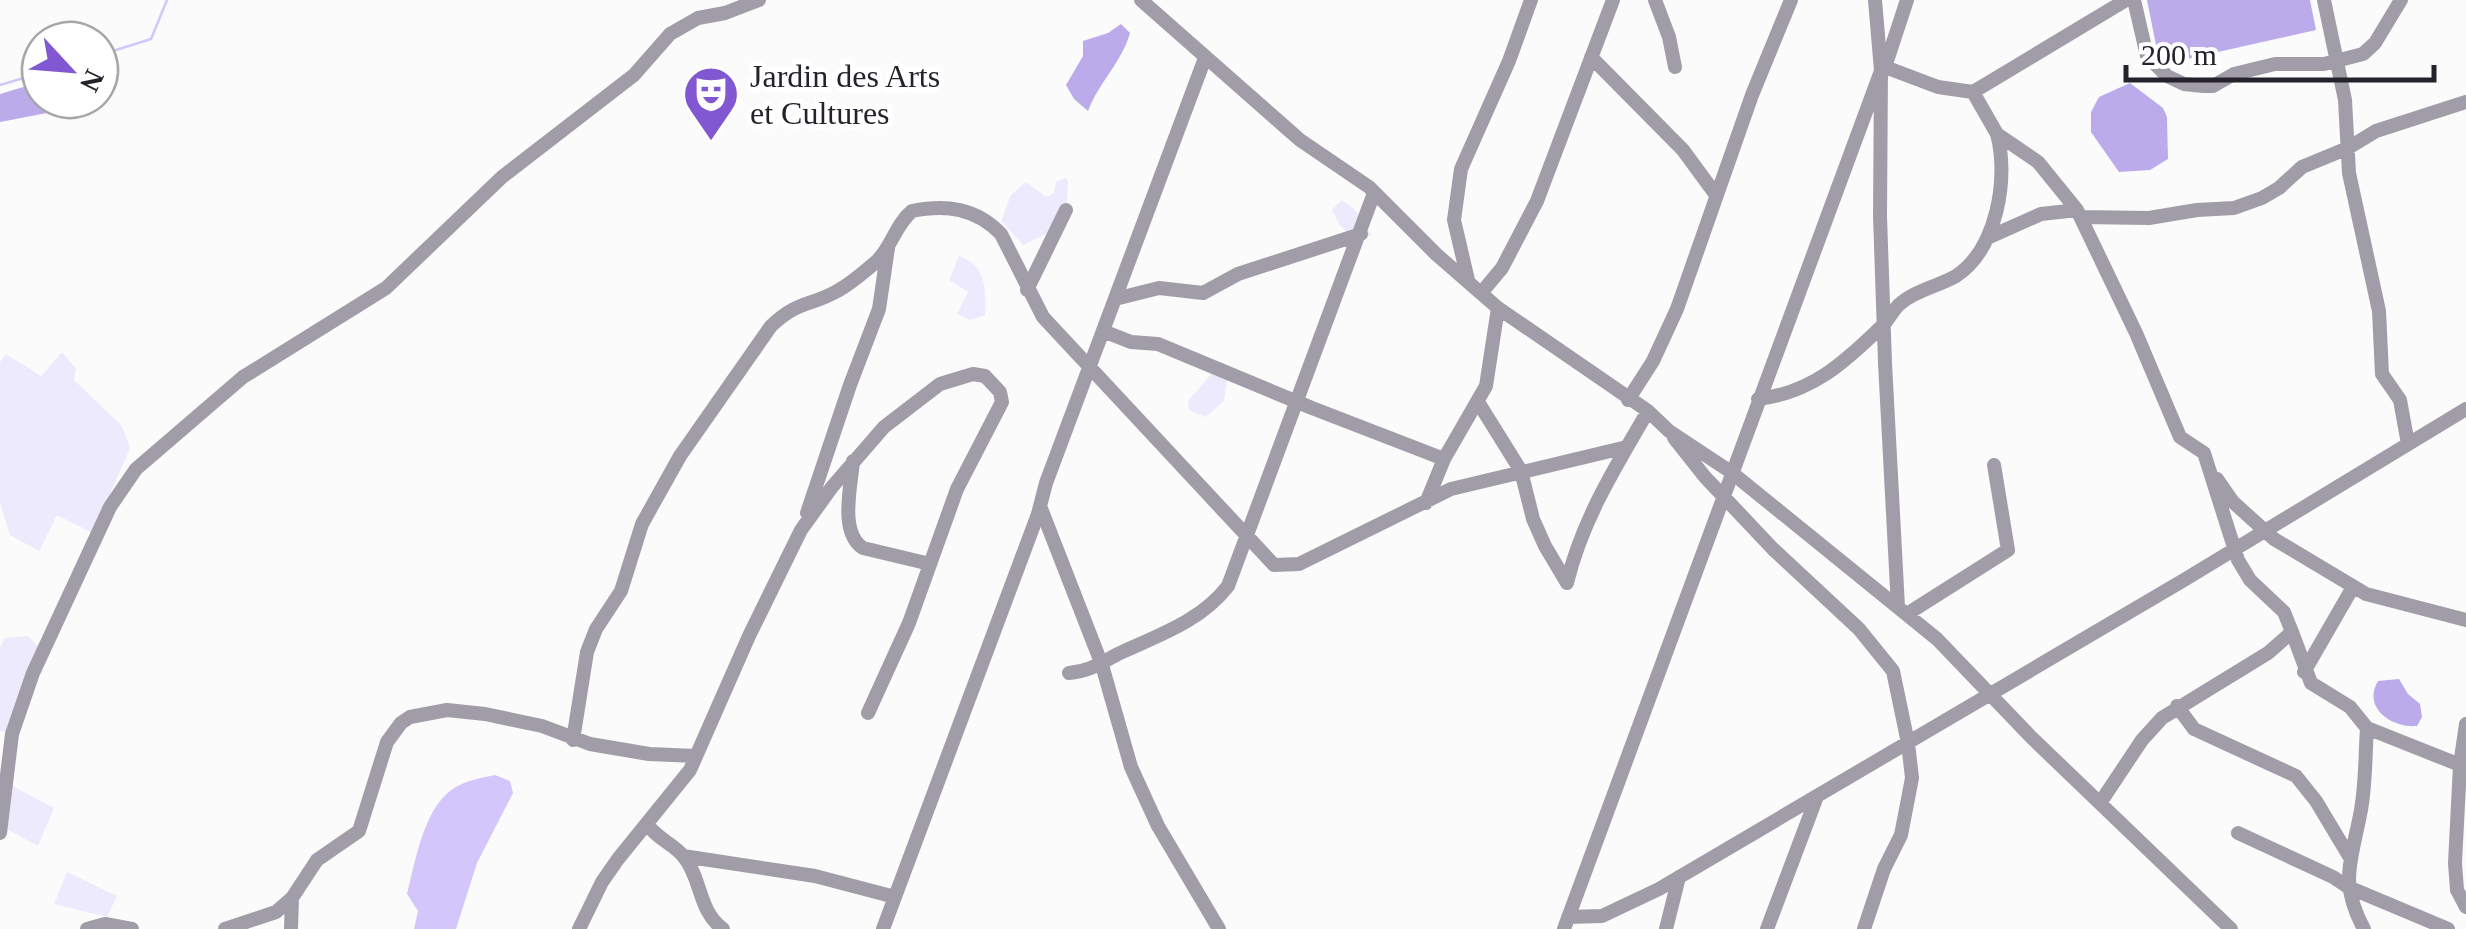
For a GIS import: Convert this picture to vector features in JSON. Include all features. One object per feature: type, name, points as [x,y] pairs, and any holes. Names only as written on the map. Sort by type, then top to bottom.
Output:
[{"type":"street","points":[[0,833],[12,734],[32,673],[110,507],[136,469],[243,377],[386,288],[502,177],[634,75],[670,34],[698,18],[759,0]]},
{"type":"street","points":[[1141,0],[1300,140],[1374,193],[1498,308],[1648,410],[1773,549],[1881,653],[1893,670],[1912,778],[1902,835],[1884,869],[1864,929]]},
{"type":"street","points":[[1468,280],[1454,220],[1461,169],[1531,0]]},
{"type":"street","points":[[1482,292],[1502,268],[1538,201],[1613,0]]},
{"type":"street","points":[[1656,0],[1674,67]]},
{"type":"street","points":[[1628,400],[1666,336],[1752,95],[1792,0]]},
{"type":"street","points":[[1874,0],[1883,69],[1880,216],[1902,610]]},
{"type":"street","points":[[1566,923],[1907,0]]},
{"type":"street","points":[[1883,69],[1938,88],[1973,92],[2126,0]]},
{"type":"street","points":[[2134,0],[2147,56],[2157,68],[2184,84],[2213,86],[2234,74],[2276,64],[2338,62],[2363,54],[2401,0]]},
{"type":"street","points":[[2324,0],[2345,100],[2349,173],[2379,311],[2382,374],[2400,400],[2408,444]]},
{"type":"street","points":[[1591,57],[1683,150],[1716,195]]},
{"type":"street","points":[[883,929],[968,709],[1090,364],[1205,58]]},
{"type":"street","points":[[1758,400],[1787,396],[1833,371],[1886,323],[1901,302],[1960,273],[1987,238],[1999,192],[2001,156],[1996,134],[1973,92]]},
{"type":"street","points":[[1987,238],[2042,214],[2149,218],[2234,208],[2280,188],[2302,167],[2348,148],[2376,131],[2466,102]]},
{"type":"street","points":[[1996,134],[2038,162],[2080,214],[2180,436],[2199,448],[2208,467],[2234,550],[2250,580],[2284,612],[2310,683],[2350,708],[2367,728],[2460,765]]},
{"type":"street","points":[[1069,673],[1102,665],[1170,631],[1216,602],[1228,586],[1374,193]]},
{"type":"street","points":[[573,740],[582,674],[592,640],[617,600],[642,524],[680,456],[771,326],[788,310],[837,292],[877,261],[912,211],[958,208],[979,216],[1000,234],[1043,317],[1274,565],[1299,564],[1451,490],[1627,447]]},
{"type":"street","points":[[1027,290],[1066,210]]},
{"type":"street","points":[[1115,299],[1159,288],[1203,292],[1238,274],[1361,234]]},
{"type":"street","points":[[579,929],[602,882],[682,781],[696,756],[801,530],[879,309],[888,248]]},
{"type":"street","points":[[1426,502],[1444,458],[1478,402],[1491,368],[1498,308]]},
{"type":"street","points":[[1103,330],[1131,342],[1158,344],[1444,458]]},
{"type":"street","points":[[801,530],[853,461],[903,410],[940,384],[974,374],[993,381],[1002,402],[957,489],[895,658],[868,713]]},
{"type":"street","points":[[1478,402],[1521,471],[1544,546],[1568,583],[1592,511],[1648,410]]},
{"type":"street","points":[[1566,923],[1602,916],[1680,877],[2466,409]]},
{"type":"street","points":[[1669,431],[1730,472],[1902,610],[2231,929]]},
{"type":"street","points":[[853,461],[849,510],[854,542],[863,548],[930,564]]},
{"type":"street","points":[[1902,610],[2008,550],[1994,465]]},
{"type":"street","points":[[2208,467],[2233,502],[2266,531],[2353,586],[2386,601],[2466,620]]},
{"type":"street","points":[[1040,506],[1102,665],[1131,768],[1158,826],[1218,929]]},
{"type":"street","points":[[2304,672],[2353,586]]},
{"type":"street","points":[[2100,803],[2142,740],[2177,706],[2250,665],[2292,632]]},
{"type":"street","points":[[2177,706],[2194,730],[2296,776],[2316,801],[2348,856]]},
{"type":"street","points":[[225,929],[264,918],[292,898],[317,860],[359,831],[387,742],[401,722],[410,717],[447,710],[485,714],[528,722],[573,740],[650,754],[696,756]]},
{"type":"street","points":[[2466,724],[2455,864],[2457,890],[2466,906]]},
{"type":"street","points":[[2364,929],[2353,910],[2348,856],[2361,813],[2367,728]]},
{"type":"street","points":[[1767,929],[1816,798]]},
{"type":"street","points":[[647,824],[662,842],[684,856],[816,876],[895,897]]},
{"type":"street","points":[[2238,833],[2333,876],[2348,887],[2448,929]]},
{"type":"street","points":[[684,856],[706,912],[722,929]]},
{"type":"street","points":[[1666,929],[1680,877]]},
{"type":"street","points":[[291,929],[292,898]]},
{"type":"street","points":[[87,929],[105,924],[132,929]]},
{"type":"shaded area","points":[[2147,0],[2310,0],[2316,30],[2160,65]]},
{"type":"shaded area","points":[[1121,24],[1130,33],[1088,111],[1066,85],[1083,56],[1083,41]]},
{"type":"shaded area","points":[[2130,83],[2163,108],[2167,117],[2168,159],[2150,170],[2119,172],[2091,132],[2091,112],[2099,97]]},
{"type":"shaded area","points":[[20,88],[20,118],[0,122],[0,94]]},
{"type":"shaded area","points":[[1065,178],[1067,202],[1048,233],[1023,245],[1001,221],[1011,195],[1026,182],[1046,197],[1054,193],[1056,182]]},
{"type":"shaded area","points":[[1342,200],[1354,209],[1372,235],[1357,242],[1340,225],[1332,210]]},
{"type":"shaded area","points":[[959,256],[975,266],[983,280],[985,315],[970,320],[957,314],[968,292],[949,280]]},
{"type":"shaded area","points":[[62,352],[76,369],[74,380],[122,426],[130,448],[93,533],[57,515],[39,551],[10,535],[0,503],[0,362],[6,354],[41,376]]},
{"type":"shaded area","points":[[1214,371],[1227,378],[1224,401],[1206,417],[1189,410],[1188,401]]},
{"type":"shaded area","points":[[28,636],[40,648],[13,733],[0,731],[0,647],[5,638]]},
{"type":"shaded area","points":[[2399,679],[2420,704],[2422,717],[2417,726],[2389,720],[2377,708],[2374,691],[2378,681]]},
{"type":"shaded area","points":[[495,775],[510,781],[513,793],[477,863],[456,929],[414,929],[418,911],[407,894],[421,839],[433,812],[455,788]]},
{"type":"shaded area","points":[[11,785],[54,808],[38,846],[5,828]]},
{"type":"shaded area","points":[[67,872],[117,896],[107,917],[54,904]]},
{"type":"waterway","points":[[120,49],[151,39],[167,0]]},
{"type":"waterway","points":[[0,85],[20,79]]},
{"type":"place","name":"Jardin des Arts et Cultures","points":[[711,143]]}]
